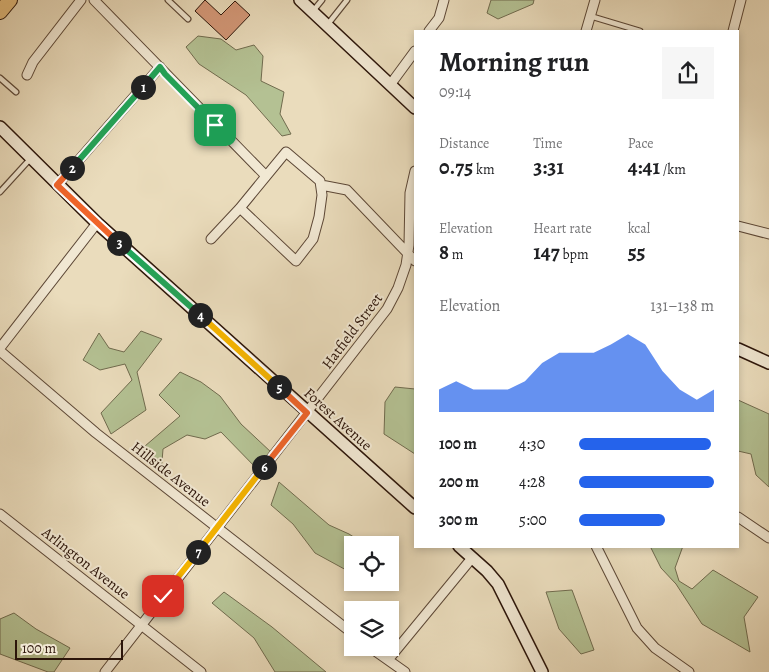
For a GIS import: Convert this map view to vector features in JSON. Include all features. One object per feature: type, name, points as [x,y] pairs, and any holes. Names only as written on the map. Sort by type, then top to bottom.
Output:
[{"type":"street","points":[[27,75],[32,62],[81,0]]},
{"type":"street","points":[[94,0],[266,176]]},
{"type":"street","points":[[300,0],[414,107]]},
{"type":"street","points":[[430,30],[438,18],[444,0]]},
{"type":"street","points":[[586,30],[595,0]]},
{"type":"street","points":[[733,30],[741,0]]},
{"type":"street","points":[[390,86],[414,52]]},
{"type":"street","points":[[57,185],[160,67]]},
{"type":"street","name":"Forest Avenue","points":[[0,127],[97,224],[414,507]]},
{"type":"street","points":[[211,239],[240,208],[286,152],[321,185],[322,195],[319,217],[313,240],[296,261],[240,208]]},
{"type":"street","name":"Hatfield Street","points":[[105,672],[387,309],[401,282],[408,254],[410,193],[414,175]]},
{"type":"street","points":[[321,185],[347,190],[414,260]]},
{"type":"street","points":[[0,350],[97,224]]},
{"type":"street","points":[[739,226],[769,234]]},
{"type":"street","points":[[739,349],[769,363]]},
{"type":"street","name":"Hillside Avenue","points":[[0,350],[96,433],[344,627]]},
{"type":"street","name":"Arlington Avenue","points":[[0,514],[201,672]]},
{"type":"street","points":[[739,518],[769,538]]},
{"type":"street","points":[[461,548],[487,571],[498,584],[542,672]]},
{"type":"street","points":[[597,548],[631,619],[640,632],[661,653],[689,672]]},
{"type":"street","points":[[388,660],[472,558]]},
{"type":"street","points":[[382,656],[404,672]]},
{"type":"lane","points":[[168,0],[188,18]]},
{"type":"lane","points":[[312,12],[322,0]]},
{"type":"lane","points":[[327,25],[347,0]]},
{"type":"lane","points":[[590,16],[637,30]]},
{"type":"lane","points":[[0,78],[16,92]]},
{"type":"lane","points":[[0,192],[32,158]]},
{"type":"green space","points":[[491,0],[534,0],[533,4],[498,19],[487,13]]},
{"type":"green space","points":[[198,36],[221,39],[236,50],[254,45],[263,56],[261,81],[284,92],[280,114],[291,134],[282,136],[246,95],[199,64],[186,47]]},
{"type":"green space","points":[[141,331],[162,339],[137,372],[146,410],[111,434],[101,413],[132,380],[125,364],[100,370],[83,360],[99,333],[109,348],[124,352]]},
{"type":"green space","points":[[180,372],[201,382],[220,396],[241,424],[272,453],[259,471],[221,432],[205,439],[187,435],[163,449],[161,474],[138,452],[180,416],[159,395]]},
{"type":"green space","points":[[395,387],[414,389],[414,453],[384,434],[385,402]]},
{"type":"green space","points":[[739,400],[769,414],[769,487],[756,475],[751,454],[739,451]]},
{"type":"green space","points":[[279,482],[329,525],[352,536],[344,536],[344,569],[315,553],[293,524],[271,505]]},
{"type":"green space","points":[[651,548],[682,548],[675,568],[679,581],[692,589],[713,570],[758,597],[744,617],[750,652],[702,624],[676,584],[661,568]]},
{"type":"green space","points":[[572,590],[594,650],[581,654],[559,629],[546,592]]},
{"type":"green space","points":[[224,592],[272,627],[326,672],[275,672],[254,638],[212,603]]},
{"type":"green space","points":[[14,613],[36,629],[70,648],[54,672],[48,672],[0,654],[0,619]]},
{"type":"building","points":[[205,0],[221,15],[235,1],[250,15],[226,40],[195,11]]},
{"type":"route","points":[[163,596],[307,413],[194,309],[97,224],[57,185],[160,67],[215,125]]}]
